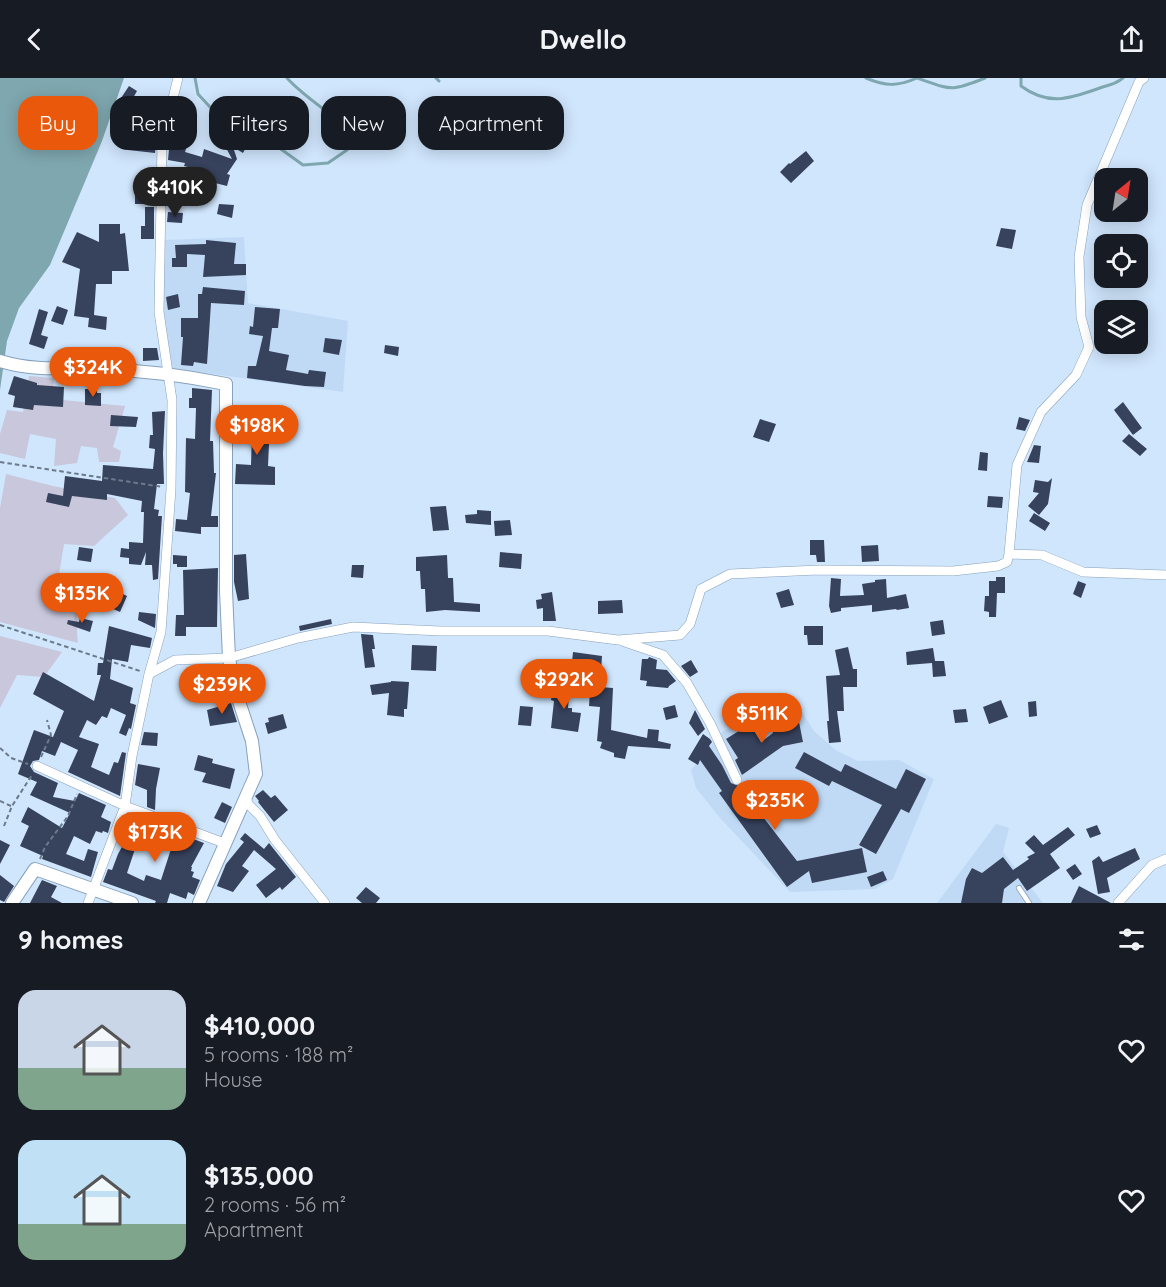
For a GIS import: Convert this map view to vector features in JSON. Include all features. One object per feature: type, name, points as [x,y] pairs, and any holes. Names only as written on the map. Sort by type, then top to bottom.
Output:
[{"type":"main road","points":[[5,363],[28,369],[92,368],[168,374],[226,384],[226,591],[229,658],[234,686],[252,741],[256,774],[199,903]]},
{"type":"main road","points":[[12,903],[35,869],[132,903]]},
{"type":"street","points":[[88,903],[125,806],[132,756],[149,674],[161,632],[171,489],[171,400],[159,312],[162,142],[178,78]]},
{"type":"street","points":[[618,640],[680,635],[690,624],[701,589],[730,574],[819,570],[953,571],[998,566],[1007,562],[1017,465],[1041,412],[1076,375],[1089,347],[1081,316],[1080,256],[1087,205],[1139,82],[1144,78]]},
{"type":"street","points":[[1009,554],[1042,555],[1083,572],[1166,575]]},
{"type":"street","points":[[149,674],[175,660],[229,658],[298,638],[353,627],[440,631],[548,631],[618,640],[663,655],[687,683],[710,723],[737,780]]},
{"type":"street","points":[[37,766],[125,806],[224,843]]},
{"type":"street","points":[[246,796],[248,804],[260,816],[275,840],[325,903]]},
{"type":"street","points":[[1118,903],[1152,865],[1166,859]]},
{"type":"lane","points":[[1019,888],[1029,903]]},
{"type":"path","points":[[0,462],[171,489]]},
{"type":"path","points":[[0,626],[149,674]]},
{"type":"path","points":[[0,748],[11,758],[37,766]]},
{"type":"path","points":[[35,869],[45,847],[68,816],[80,786]]},
{"type":"path","points":[[0,801],[12,806]]},
{"type":"shaded area","points":[[0,78],[124,78],[118,96],[110,96],[110,118],[102,141],[50,265],[19,308],[7,341],[0,390]]},
{"type":"shaded area","points":[[244,237],[248,303],[348,321],[343,392],[170,368],[163,304],[165,240]]},
{"type":"shaded area","points":[[29,376],[54,378],[52,399],[125,406],[113,447],[121,451],[119,462],[99,462],[97,448],[81,446],[77,463],[54,466],[56,439],[30,434],[25,459],[0,453],[0,434],[7,410],[23,412]]},
{"type":"shaded area","points":[[6,474],[115,498],[128,515],[94,546],[64,544],[59,575],[71,583],[76,595],[78,643],[0,622],[0,508]]},
{"type":"shaded area","points":[[0,636],[62,652],[44,677],[17,675],[0,708]]},
{"type":"shaded area","points":[[802,712],[814,731],[837,751],[858,761],[899,760],[934,779],[893,879],[875,889],[790,892],[720,818],[696,788],[691,770],[722,732],[743,721]]},
{"type":"shaded area","points":[[996,824],[1009,828],[1003,852],[1043,903],[937,903]]},
{"type":"building","points":[[129,86],[137,91],[134,96],[122,96]]},
{"type":"building","points":[[204,149],[232,159],[227,150],[234,150],[237,159],[227,174],[230,175],[227,186],[211,182],[203,205],[193,202],[203,171],[184,166],[185,163],[168,160],[169,150],[186,150],[185,152],[202,157]]},
{"type":"building","points":[[128,150],[155,150],[155,153]]},
{"type":"building","points":[[806,151],[814,161],[791,183],[780,172]]},
{"type":"building","points":[[135,192],[148,193],[148,204],[135,204]]},
{"type":"building","points":[[219,204],[234,205],[232,218],[217,214]]},
{"type":"building","points":[[145,207],[154,207],[154,239],[141,239],[141,226],[145,226]]},
{"type":"building","points":[[168,212],[183,213],[182,223],[167,222]]},
{"type":"building","points":[[99,224],[120,224],[120,234],[125,233],[129,271],[112,271],[112,284],[96,284],[94,315],[107,317],[106,330],[88,327],[89,318],[74,316],[80,269],[62,262],[77,232],[99,242]]},
{"type":"building","points":[[1001,228],[1016,230],[1012,249],[996,246]]},
{"type":"building","points":[[206,240],[236,243],[234,264],[246,264],[246,275],[203,277],[205,255],[187,254],[187,267],[172,267],[172,258],[176,258],[175,245],[206,244]]},
{"type":"building","points":[[203,287],[245,291],[244,305],[211,303],[207,364],[194,362],[193,366],[181,365],[183,337],[181,337],[181,318],[198,318],[198,294],[202,294]]},
{"type":"building","points":[[178,294],[180,307],[168,310],[166,297]]},
{"type":"building","points":[[57,306],[68,310],[63,325],[51,321]]},
{"type":"building","points":[[255,307],[280,309],[278,328],[272,328],[269,351],[289,355],[286,370],[308,374],[309,370],[326,372],[324,387],[247,378],[248,366],[256,366],[263,336],[249,334],[250,326],[253,327]]},
{"type":"building","points":[[39,309],[48,312],[41,335],[48,337],[44,349],[29,344]]},
{"type":"building","points":[[325,338],[342,340],[339,355],[323,352]]},
{"type":"building","points":[[385,345],[399,347],[398,356],[384,353]]},
{"type":"building","points":[[143,348],[157,348],[159,360],[143,361]]},
{"type":"building","points":[[14,376],[37,383],[37,385],[64,387],[63,407],[34,405],[33,410],[13,407],[15,396],[8,394]]},
{"type":"building","points":[[192,388],[212,390],[210,441],[213,441],[214,473],[216,473],[211,516],[218,516],[218,527],[201,527],[201,534],[175,531],[176,519],[187,520],[190,493],[185,492],[186,438],[195,439],[196,408],[189,408]]},
{"type":"building","points":[[85,389],[97,389],[97,393],[101,393],[101,406],[85,405]]},
{"type":"building","points":[[1123,402],[1142,428],[1133,435],[1114,410]]},
{"type":"building","points":[[165,411],[164,484],[157,484],[154,509],[159,510],[158,516],[162,516],[158,579],[153,580],[152,565],[145,565],[146,552],[141,565],[129,564],[129,558],[120,557],[121,548],[129,549],[129,542],[143,543],[142,501],[107,494],[107,500],[72,496],[69,507],[46,502],[48,493],[63,496],[65,476],[102,481],[103,465],[153,469],[155,449],[149,448],[150,435],[153,435],[152,412]]},
{"type":"building","points":[[111,415],[138,417],[136,427],[110,426]]},
{"type":"building","points":[[1019,417],[1030,420],[1025,431],[1016,429]]},
{"type":"building","points":[[241,418],[270,422],[268,466],[275,467],[275,485],[235,484],[236,464],[251,465],[252,432],[240,431]]},
{"type":"building","points":[[760,419],[776,424],[769,442],[753,437]]},
{"type":"building","points":[[1129,434],[1147,449],[1140,456],[1122,441]]},
{"type":"building","points":[[1034,445],[1041,446],[1039,463],[1027,462]]},
{"type":"building","points":[[980,452],[988,453],[987,471],[978,470]]},
{"type":"building","points":[[1052,478],[1048,504],[1039,515],[1028,506],[1039,493],[1033,492],[1035,480],[1048,482]]},
{"type":"building","points":[[988,496],[1003,497],[1002,508],[987,507]]},
{"type":"building","points":[[446,506],[449,530],[433,531],[430,507]]},
{"type":"building","points":[[477,510],[491,511],[491,525],[466,523],[465,515],[477,514]]},
{"type":"building","points":[[1034,513],[1050,523],[1045,531],[1029,521]]},
{"type":"building","points":[[510,520],[512,535],[495,536],[494,521]]},
{"type":"building","points":[[810,540],[824,540],[825,562],[817,562],[816,555],[810,555]]},
{"type":"building","points":[[878,545],[879,561],[862,562],[861,546]]},
{"type":"building","points":[[79,547],[93,549],[91,562],[77,560]]},
{"type":"building","points":[[500,552],[522,554],[521,569],[499,567]]},
{"type":"building","points":[[246,554],[249,599],[238,601],[234,582],[234,555]]},
{"type":"building","points":[[173,555],[187,556],[187,567],[177,567],[177,564],[173,564]]},
{"type":"building","points":[[447,555],[448,578],[453,578],[454,602],[480,604],[480,612],[445,610],[426,612],[425,589],[421,589],[420,571],[416,571],[416,557]]},
{"type":"building","points":[[352,565],[364,565],[363,578],[351,577]]},
{"type":"building","points":[[218,568],[217,627],[186,627],[186,636],[175,636],[176,615],[184,615],[183,570]]},
{"type":"building","points":[[996,577],[1005,577],[1005,593],[997,593],[996,617],[989,617],[989,612],[984,611],[985,596],[989,596],[989,581],[996,581]]},
{"type":"building","points":[[831,578],[841,579],[840,596],[864,595],[862,584],[886,579],[887,598],[906,594],[909,608],[872,612],[872,605],[841,608],[841,611],[831,613],[829,606]]},
{"type":"building","points":[[1078,581],[1086,584],[1081,598],[1073,594]]},
{"type":"building","points":[[789,589],[794,605],[781,608],[776,593]]},
{"type":"building","points":[[117,591],[127,596],[120,612],[111,608]]},
{"type":"building","points":[[552,592],[556,621],[543,621],[543,608],[537,609],[536,600],[542,599],[541,594]]},
{"type":"building","points":[[622,600],[623,613],[598,614],[598,601]]},
{"type":"building","points":[[139,612],[156,614],[155,628],[138,620]]},
{"type":"building","points":[[80,618],[93,621],[90,632],[67,624],[68,620],[79,622]]},
{"type":"building","points":[[331,619],[332,624],[300,631],[299,626]]},
{"type":"building","points":[[943,620],[945,634],[932,636],[930,622]]},
{"type":"building","points":[[109,626],[152,638],[150,648],[131,645],[128,662],[112,659],[110,679],[133,688],[130,703],[136,705],[131,729],[129,728],[126,736],[119,733],[126,715],[111,708],[107,718],[102,716],[96,725],[87,720],[79,737],[99,744],[91,767],[109,775],[114,762],[118,763],[122,752],[126,753],[120,796],[68,772],[78,750],[61,742],[55,756],[42,751],[39,760],[33,761],[30,766],[34,772],[58,783],[53,797],[75,801],[79,793],[106,805],[101,817],[111,822],[108,833],[96,831],[90,844],[74,836],[66,854],[84,861],[88,849],[98,852],[91,877],[42,859],[43,856],[20,846],[29,826],[21,822],[28,807],[62,828],[70,813],[30,795],[37,782],[18,774],[34,730],[53,737],[64,711],[33,694],[43,672],[94,701],[101,675],[97,675],[98,663],[103,663]]},
{"type":"building","points":[[804,626],[823,626],[823,645],[808,645],[807,635],[804,635]]},
{"type":"building","points":[[361,634],[373,635],[375,649],[372,649],[375,667],[365,668]]},
{"type":"building","points":[[412,645],[437,646],[436,671],[411,670]]},
{"type":"building","points":[[848,647],[853,669],[857,669],[857,687],[843,687],[844,711],[837,711],[841,742],[829,743],[826,676],[840,675],[835,650]]},
{"type":"building","points":[[933,648],[935,661],[944,661],[946,676],[933,677],[932,663],[907,665],[906,652]]},
{"type":"building","points":[[573,652],[602,656],[600,687],[613,688],[611,730],[647,738],[648,729],[659,730],[658,741],[671,744],[670,749],[628,746],[625,759],[614,757],[614,753],[600,748],[602,742],[597,741],[600,707],[589,706],[591,675],[571,673]]},
{"type":"building","points":[[649,657],[657,660],[656,669],[667,670],[676,681],[668,688],[646,686],[647,681],[640,680],[642,659]]},
{"type":"building","points":[[691,660],[698,672],[690,677],[681,666]]},
{"type":"building","points":[[200,666],[222,668],[225,687],[199,685]]},
{"type":"building","points":[[535,666],[552,668],[549,689],[533,687]]},
{"type":"building","points":[[391,681],[409,682],[407,709],[404,709],[404,717],[387,715],[389,693],[372,695],[370,685]]},
{"type":"building","points":[[553,684],[570,686],[568,708],[572,708],[572,712],[581,713],[578,732],[551,728]]},
{"type":"building","points":[[1001,700],[1008,717],[989,724],[983,707]]},
{"type":"building","points":[[1036,701],[1037,716],[1029,717],[1028,702]]},
{"type":"building","points":[[231,703],[237,722],[210,726],[207,710]]},
{"type":"building","points":[[675,705],[678,717],[666,720],[663,708]]},
{"type":"building","points":[[520,706],[533,707],[531,726],[518,725]]},
{"type":"building","points":[[966,709],[968,722],[955,723],[953,710]]},
{"type":"building","points":[[695,710],[705,729],[698,736],[689,723]]},
{"type":"building","points":[[283,714],[287,728],[268,734],[265,723],[269,722],[268,718]]},
{"type":"building","points":[[799,722],[803,742],[783,746],[742,775],[735,760],[738,758],[726,739],[750,724],[761,742],[773,733],[772,727]]},
{"type":"building","points":[[144,732],[158,733],[157,746],[141,745]]},
{"type":"building","points":[[703,734],[712,742],[709,746],[731,783],[739,786],[797,861],[862,848],[867,872],[812,883],[809,871],[787,887],[719,793],[722,791],[700,760],[698,765],[688,759]]},
{"type":"building","points":[[804,752],[841,772],[845,764],[896,789],[906,769],[926,779],[909,813],[901,809],[876,854],[859,845],[882,805],[832,781],[829,786],[795,768]]},
{"type":"building","points":[[198,755],[213,759],[212,763],[235,769],[230,789],[202,782],[206,773],[194,770]]},
{"type":"building","points":[[138,764],[160,768],[155,810],[147,807],[147,790],[135,785]]},
{"type":"building","points":[[263,790],[271,798],[275,795],[288,810],[274,822],[255,796]]},
{"type":"building","points":[[222,802],[232,807],[225,823],[214,818]]},
{"type":"building","points":[[129,815],[204,843],[191,867],[191,871],[194,872],[192,877],[200,880],[194,895],[188,892],[186,899],[170,893],[167,903],[155,903],[156,901],[103,882],[108,869],[112,870],[132,829],[135,821],[128,818]],"holes":[[[148,839],[171,849],[161,880],[146,875],[144,881],[127,873],[136,846],[144,849]]]},
{"type":"building","points":[[1097,825],[1101,834],[1090,838],[1086,829]]},
{"type":"building","points":[[1068,827],[1075,835],[1050,854],[1060,868],[1027,891],[1018,878],[1004,889],[1002,903],[961,903],[966,879],[972,868],[982,873],[1003,857],[1013,870],[1035,853],[1025,843],[1034,835],[1043,845]]},
{"type":"building","points":[[245,833],[264,849],[269,843],[296,877],[282,890],[280,887],[266,898],[256,885],[276,869],[254,850],[242,866],[249,871],[233,892],[217,886],[226,864],[244,842],[240,839]]},
{"type":"building","points":[[0,840],[10,845],[0,864]]},
{"type":"building","points":[[1135,848],[1140,859],[1107,878],[1110,892],[1098,894],[1092,861],[1099,856],[1103,862]]},
{"type":"building","points":[[1075,864],[1082,874],[1073,880],[1066,870]]},
{"type":"building","points":[[883,871],[887,880],[871,887],[867,877]]},
{"type":"building","points":[[0,875],[14,886],[4,902],[0,900]]},
{"type":"building","points":[[42,880],[57,886],[51,897],[62,903],[30,903]]},
{"type":"building","points":[[1079,886],[1111,903],[1071,903]]},
{"type":"building","points":[[366,887],[380,898],[376,903],[362,903],[356,898]]},
{"type":"waterway","points":[[195,78],[198,94],[221,119],[260,134],[303,165],[328,163],[347,150],[349,130],[287,78]]},
{"type":"waterway","points":[[436,78],[439,81]]},
{"type":"waterway","points":[[866,78],[879,83],[891,84],[917,78],[951,88],[965,86],[985,78]]},
{"type":"waterway","points":[[1021,78],[1021,86],[1031,92],[1059,99],[1087,93],[1114,84],[1123,78]]}]
